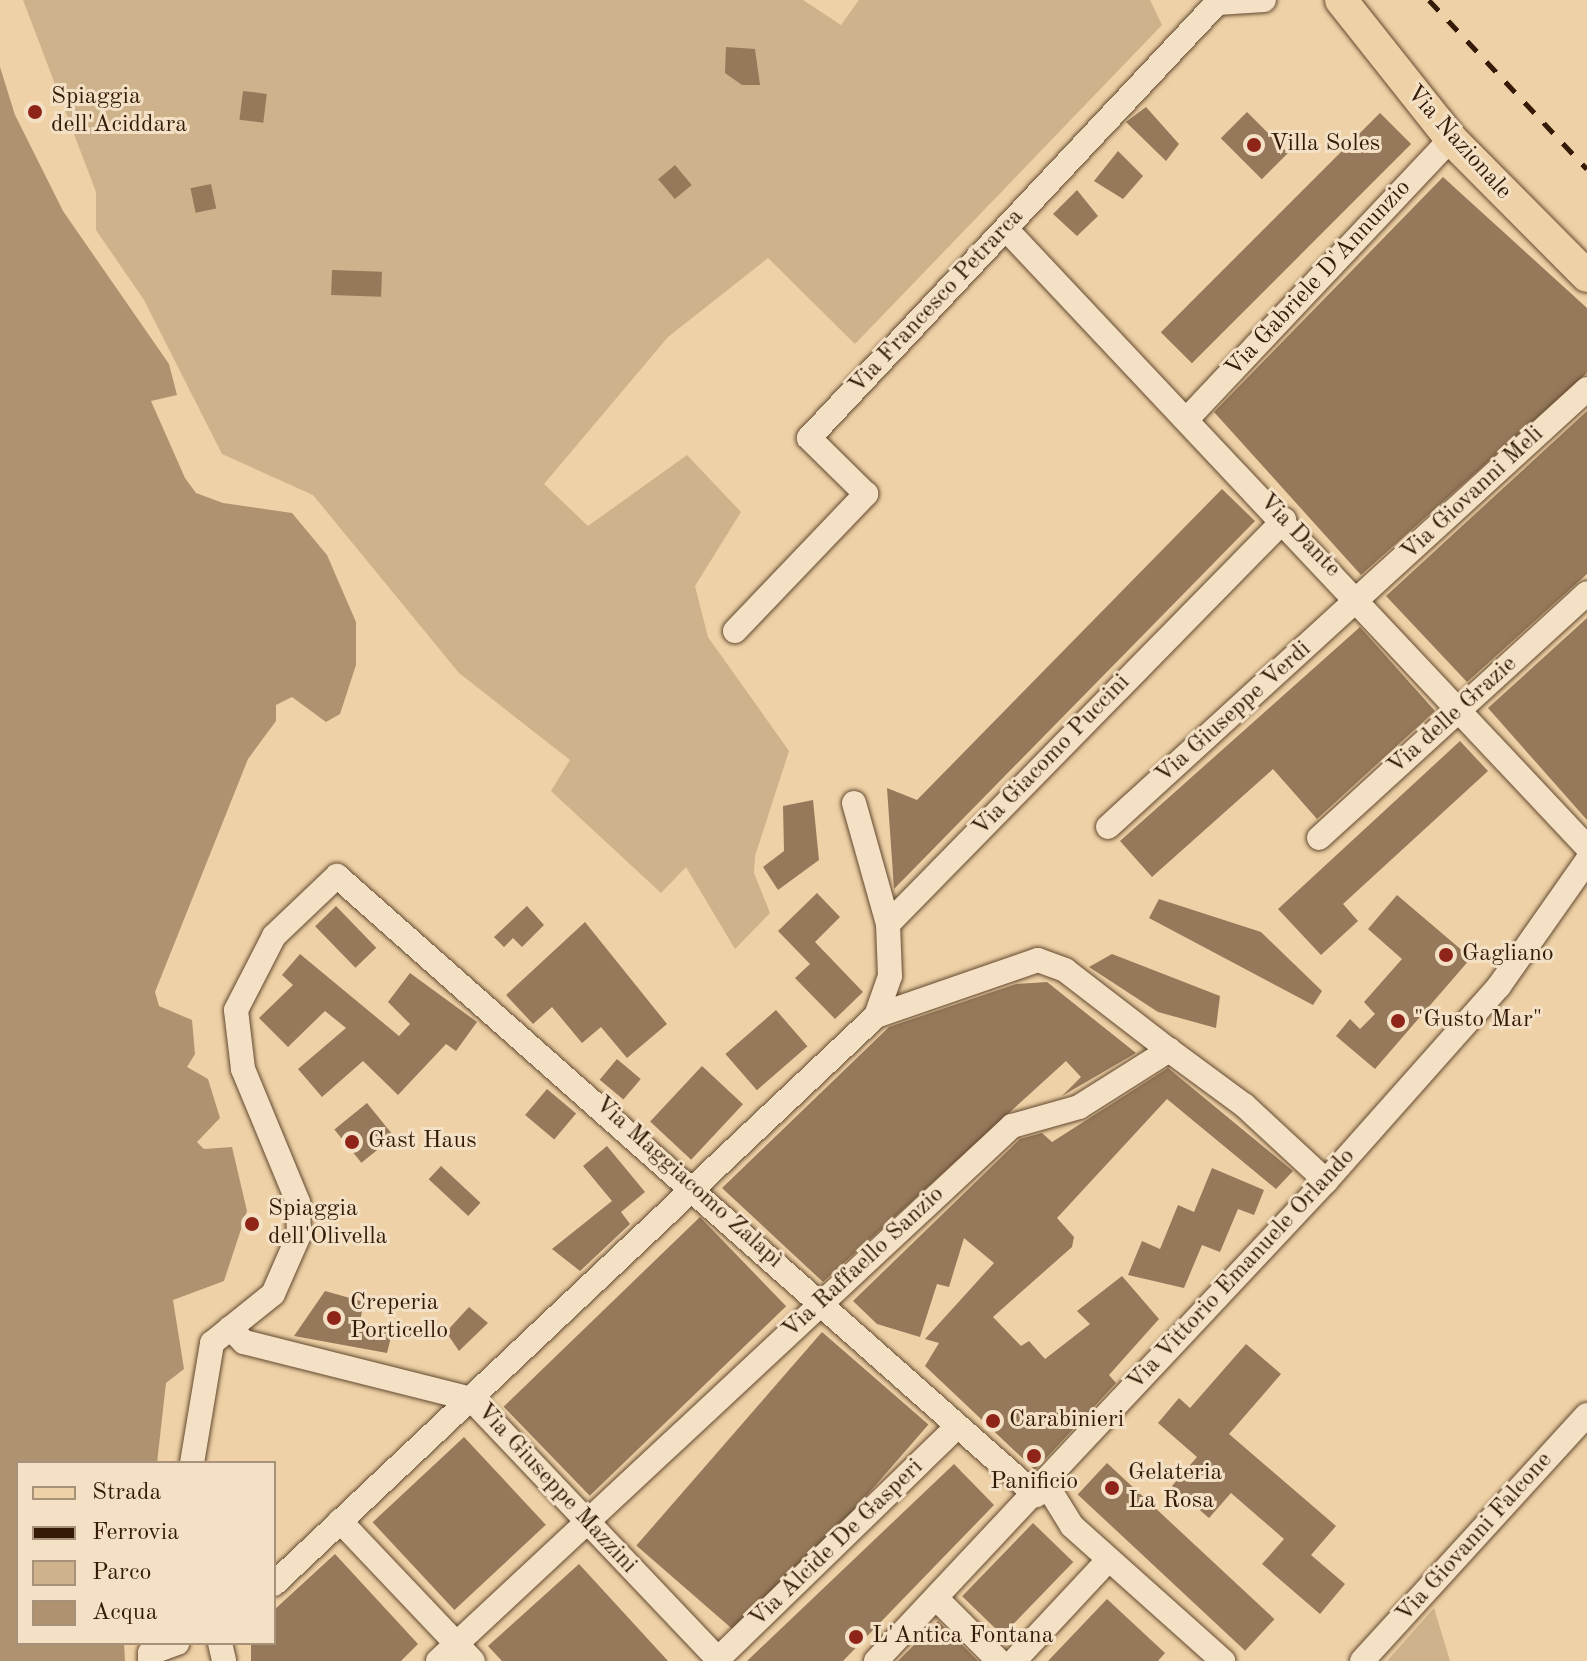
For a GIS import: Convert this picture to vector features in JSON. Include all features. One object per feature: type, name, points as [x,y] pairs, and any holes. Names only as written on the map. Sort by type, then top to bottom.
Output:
[{"type":"main road","name":"Via Nazionale","points":[[1341,0],[1451,139],[1587,276]]},
{"type":"street","name":"Via Francesco Petrarca","points":[[735,631],[866,494],[809,438],[1217,3],[1264,0]]},
{"type":"street","name":"Via Gabriele D'Annunzio","points":[[1187,419],[1451,139]]},
{"type":"street","name":"Via Dante","points":[[1006,229],[1463,708],[1587,847]]},
{"type":"street","name":"Via Giovanni Meli","points":[[1359,599],[1587,389]]},
{"type":"street","name":"Via Giacomo Puccini","points":[[888,924],[1284,520]]},
{"type":"street","name":"Via delle Grazie","points":[[1319,838],[1587,593]]},
{"type":"street","name":"Via Giuseppe Verdi","points":[[1108,827],[1359,599]]},
{"type":"street","points":[[854,803],[888,924],[890,976],[876,1016]]},
{"type":"street","name":"Via Vittorio Emanuele Orlando","points":[[876,1661],[1036,1495],[1326,1181],[1499,986],[1587,861]]},
{"type":"street","name":"Via Maggiacomo Zalapì","points":[[230,1328],[273,1294],[299,1235],[298,1202],[237,1047],[241,993],[274,936],[337,876],[694,1187],[1109,1559],[1207,1656]]},
{"type":"street","points":[[276,1582],[876,1016],[1038,960],[1065,970],[1244,1105],[1326,1181]]},
{"type":"street","name":"Via Raffaello Sanzio","points":[[438,1661],[465,1653],[587,1522],[1012,1126],[1079,1107],[1169,1050]]},
{"type":"street","points":[[192,1461],[212,1343],[230,1328]]},
{"type":"street","name":"Via Giuseppe Mazzini","points":[[230,1328],[244,1342],[471,1399],[717,1660]]},
{"type":"street","name":"Via Giovanni Falcone","points":[[1362,1661],[1587,1415]]},
{"type":"street","name":"Via Alcide De Gasperi","points":[[717,1660],[958,1426]]},
{"type":"street","points":[[340,1521],[465,1653]]},
{"type":"street","points":[[1014,1661],[1109,1559]]},
{"type":"street","points":[[937,1599],[999,1661]]},
{"type":"street","points":[[150,1661],[150,1653],[172,1645]]},
{"type":"green space","points":[[23,0],[803,0],[841,25],[859,0],[1150,0],[1162,25],[855,344],[768,258],[668,337],[544,484],[588,526],[687,455],[741,512],[695,586],[708,637],[789,751],[755,856],[754,873],[770,913],[735,949],[686,867],[661,893],[551,791],[570,760],[459,673],[313,495],[222,454],[144,300],[96,230],[96,192]]},
{"type":"green space","points":[[1434,1608],[1450,1661],[1387,1661]]},
{"type":"water","points":[[0,67],[15,115],[63,211],[169,364],[177,395],[151,401],[185,478],[196,493],[223,503],[292,513],[327,555],[356,622],[356,665],[340,714],[326,722],[292,697],[276,705],[276,721],[248,759],[155,992],[159,1006],[192,1020],[195,1054],[187,1067],[208,1079],[220,1118],[197,1142],[204,1149],[232,1147],[247,1211],[224,1281],[173,1300],[184,1369],[166,1383],[157,1461],[16,1461],[16,1645],[124,1645],[125,1661],[0,1661]]},
{"type":"building","points":[[726,47],[755,49],[760,85],[742,85],[725,73]]},
{"type":"building","points":[[243,91],[267,94],[263,123],[239,120]]},
{"type":"building","points":[[1146,107],[1179,144],[1166,161],[1126,122]]},
{"type":"building","name":"Villa Soles","points":[[1247,112],[1288,153],[1262,179],[1221,138]]},
{"type":"building","points":[[1380,113],[1411,144],[1192,363],[1161,332]]},
{"type":"building","points":[[1118,151],[1143,176],[1123,199],[1094,181]]},
{"type":"building","points":[[675,165],[692,185],[675,199],[658,179]]},
{"type":"building","points":[[1443,177],[1587,308],[1587,373],[1361,575],[1214,412]]},
{"type":"building","points":[[211,184],[216,208],[196,213],[190,188]]},
{"type":"building","points":[[1077,190],[1098,216],[1077,236],[1053,214]]},
{"type":"building","points":[[332,270],[382,272],[381,297],[331,295]]},
{"type":"building","points":[[1587,411],[1587,574],[1467,682],[1386,596]]},
{"type":"building","points":[[1222,489],[1255,521],[894,889],[887,788],[917,800]]},
{"type":"building","points":[[1587,618],[1587,820],[1488,708]]},
{"type":"building","points":[[1360,627],[1435,711],[1317,819],[1273,769],[1152,877],[1120,841]]},
{"type":"building","points":[[1460,741],[1488,771],[1343,904],[1358,921],[1321,955],[1278,909]]},
{"type":"building","points":[[813,800],[819,860],[778,890],[763,867],[784,851],[783,806]]},
{"type":"building","points":[[817,893],[840,917],[815,942],[863,992],[835,1019],[795,978],[810,964],[778,931]]},
{"type":"building","points":[[1397,895],[1471,958],[1375,1069],[1336,1036],[1350,1019],[1360,1029],[1375,1014],[1364,1002],[1402,959],[1368,929]]},
{"type":"building","points":[[1159,899],[1261,932],[1322,991],[1313,1005],[1149,918]]},
{"type":"building","points":[[336,906],[376,948],[355,968],[315,926]]},
{"type":"building","points":[[527,906],[544,925],[522,947],[513,938],[504,947],[494,937]]},
{"type":"building","points":[[585,922],[667,1024],[627,1058],[601,1027],[582,1043],[552,1007],[533,1024],[506,995]]},
{"type":"building","points":[[300,954],[399,1036],[410,1024],[388,1002],[410,973],[477,1022],[456,1051],[446,1044],[398,1095],[363,1061],[322,1097],[298,1069],[346,1028],[325,1011],[288,1047],[259,1018],[293,985],[282,975]]},
{"type":"building","points":[[1112,954],[1220,996],[1216,1028],[1158,1012],[1089,967]]},
{"type":"building","points":[[1047,982],[1136,1053],[1062,1096],[1081,1077],[1066,1061],[823,1282],[722,1188],[889,1027],[1016,984]]},
{"type":"building","points":[[776,1010],[807,1046],[757,1090],[725,1054]]},
{"type":"building","points":[[617,1059],[641,1079],[623,1100],[600,1080]]},
{"type":"building","points":[[702,1066],[743,1104],[691,1160],[650,1122]]},
{"type":"building","points":[[1168,1068],[1293,1171],[1276,1189],[1167,1099],[1057,1218],[1074,1237],[1072,1247],[993,1317],[1021,1346],[1029,1341],[1045,1359],[1090,1324],[1077,1311],[1122,1276],[1159,1319],[1109,1375],[1116,1383],[1035,1470],[925,1366],[939,1343],[925,1339],[994,1263],[964,1238],[949,1287],[937,1284],[920,1337],[877,1324],[853,1301],[1020,1139],[1042,1133],[1052,1142]]},
{"type":"building","points":[[547,1089],[576,1113],[554,1139],[525,1115]]},
{"type":"building","points":[[367,1103],[394,1136],[361,1163],[334,1129]]},
{"type":"building","points":[[607,1146],[645,1192],[621,1212],[630,1224],[580,1271],[552,1249],[612,1201],[583,1166]]},
{"type":"building","points":[[441,1166],[480,1203],[468,1216],[429,1179]]},
{"type":"building","points":[[1212,1168],[1264,1190],[1254,1215],[1238,1209],[1220,1252],[1202,1245],[1184,1288],[1128,1275],[1142,1241],[1160,1249],[1178,1205],[1194,1212]]},
{"type":"building","points":[[700,1217],[786,1306],[590,1496],[504,1407]]},
{"type":"building","name":"Creperia Porticello","points":[[325,1291],[364,1302],[360,1321],[393,1329],[387,1353],[294,1336]]},
{"type":"building","points":[[469,1307],[488,1323],[459,1351],[446,1332]]},
{"type":"building","points":[[822,1332],[928,1425],[743,1638],[636,1546]]},
{"type":"building","points":[[1246,1344],[1281,1374],[1229,1434],[1336,1526],[1311,1555],[1345,1584],[1320,1614],[1262,1564],[1284,1539],[1231,1493],[1209,1518],[1172,1486],[1197,1457],[1158,1423],[1179,1398],[1190,1408]]},
{"type":"building","points":[[464,1437],[546,1525],[454,1610],[373,1522]]},
{"type":"building","points":[[1107,1463],[1274,1619],[1245,1651],[1078,1494]]},
{"type":"building","points":[[954,1464],[994,1505],[843,1661],[747,1661]]},
{"type":"building","points":[[1033,1523],[1073,1562],[1002,1635],[962,1596]]},
{"type":"building","points":[[335,1554],[418,1644],[401,1661],[251,1661],[251,1645],[276,1645],[276,1608]]},
{"type":"building","points":[[579,1564],[668,1661],[502,1661],[488,1646]]},
{"type":"building","points":[[1107,1599],[1165,1653],[1158,1661],[1048,1661]]},
{"type":"building","points":[[938,1621],[978,1661],[898,1661]]},
{"type":"railway","points":[[1429,0],[1587,169]]},
{"type":"place","name":"Spiaggia dell'Aciddara","points":[[35,112]]},
{"type":"place","name":"Villa Soles","points":[[1254,145]]},
{"type":"place","name":"Gagliano","points":[[1446,955]]},
{"type":"place","name":"\"Gusto Mar\"","points":[[1398,1021]]},
{"type":"place","name":"Gast Haus","points":[[352,1142]]},
{"type":"place","name":"Spiaggia dell'Olivella","points":[[252,1224]]},
{"type":"place","name":"Creperia Porticello","points":[[334,1318]]},
{"type":"place","name":"Carabinieri","points":[[993,1421]]},
{"type":"place","name":"Panificio","points":[[1034,1456]]},
{"type":"place","name":"Gelateria La Rosa","points":[[1112,1488]]},
{"type":"place","name":"L'Antica Fontana","points":[[856,1637]]}]
